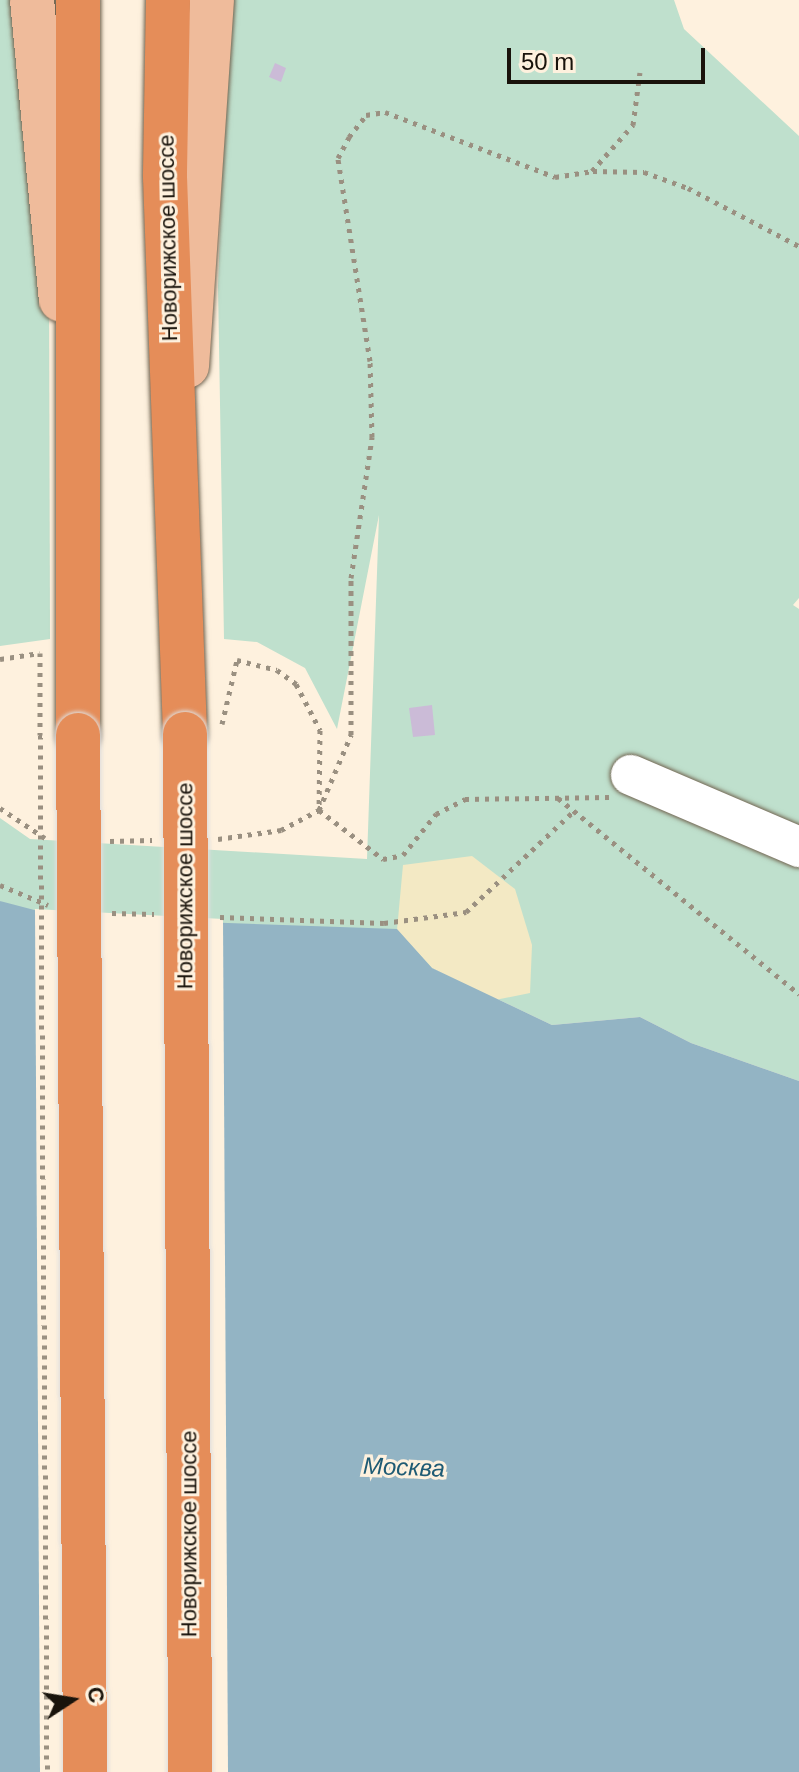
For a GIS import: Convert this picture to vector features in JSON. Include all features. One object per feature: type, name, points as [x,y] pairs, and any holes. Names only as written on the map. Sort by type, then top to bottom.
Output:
[{"type":"highway","points":[[78,0],[78,503],[59,735],[85,1772]]},
{"type":"highway","name":"Новорижское шоссе","points":[[168,0],[176,496],[202,734],[190,1772]]},
{"type":"main road","points":[[32,0],[78,503]]},
{"type":"main road","points":[[176,496],[212,0]]},
{"type":"lane","points":[[628,786],[799,847]]},
{"type":"path","points":[[592,171],[633,125],[640,72]]},
{"type":"path","points":[[319,810],[351,735],[351,578],[372,437],[370,361],[338,158],[366,115],[385,112],[555,177],[592,171],[659,177],[799,246]]},
{"type":"path","points":[[0,659],[40,653],[59,735],[47,1772]]},
{"type":"path","points":[[202,734],[237,660],[277,670],[309,701],[320,730],[319,810]]},
{"type":"path","points":[[319,810],[383,859],[403,855],[436,814],[465,799],[557,797],[628,786]]},
{"type":"path","points":[[557,797],[704,911],[799,994]]},
{"type":"path","points":[[201,916],[384,923],[466,912],[574,811]]},
{"type":"path","points":[[3,886],[64,911]]},
{"type":"path","points":[[94,912],[171,915]]},
{"type":"green space","points":[[0,0],[17,0],[49,295],[50,639],[0,646]]},
{"type":"green space","points":[[228,0],[674,0],[684,29],[799,136],[799,598],[793,605],[799,609],[799,1081],[691,1043],[640,1017],[552,1025],[432,968],[16,911],[0,901],[0,818],[30,839],[367,859],[379,515],[337,729],[305,668],[257,642],[224,639],[218,286]]},
{"type":"sand","points":[[472,856],[515,889],[532,945],[530,993],[495,1000],[432,968],[397,930],[403,865]]},
{"type":"water","name":"Москва","points":[[0,901],[61,917],[397,929],[432,968],[552,1025],[640,1017],[691,1043],[799,1081],[799,1772],[0,1772]]},
{"type":"pier","points":[[35,909],[223,919],[228,1772],[40,1772]]},
{"type":"building","points":[[275,63],[286,68],[281,82],[269,77]]},
{"type":"building","points":[[432,705],[435,735],[413,737],[409,708]]}]
